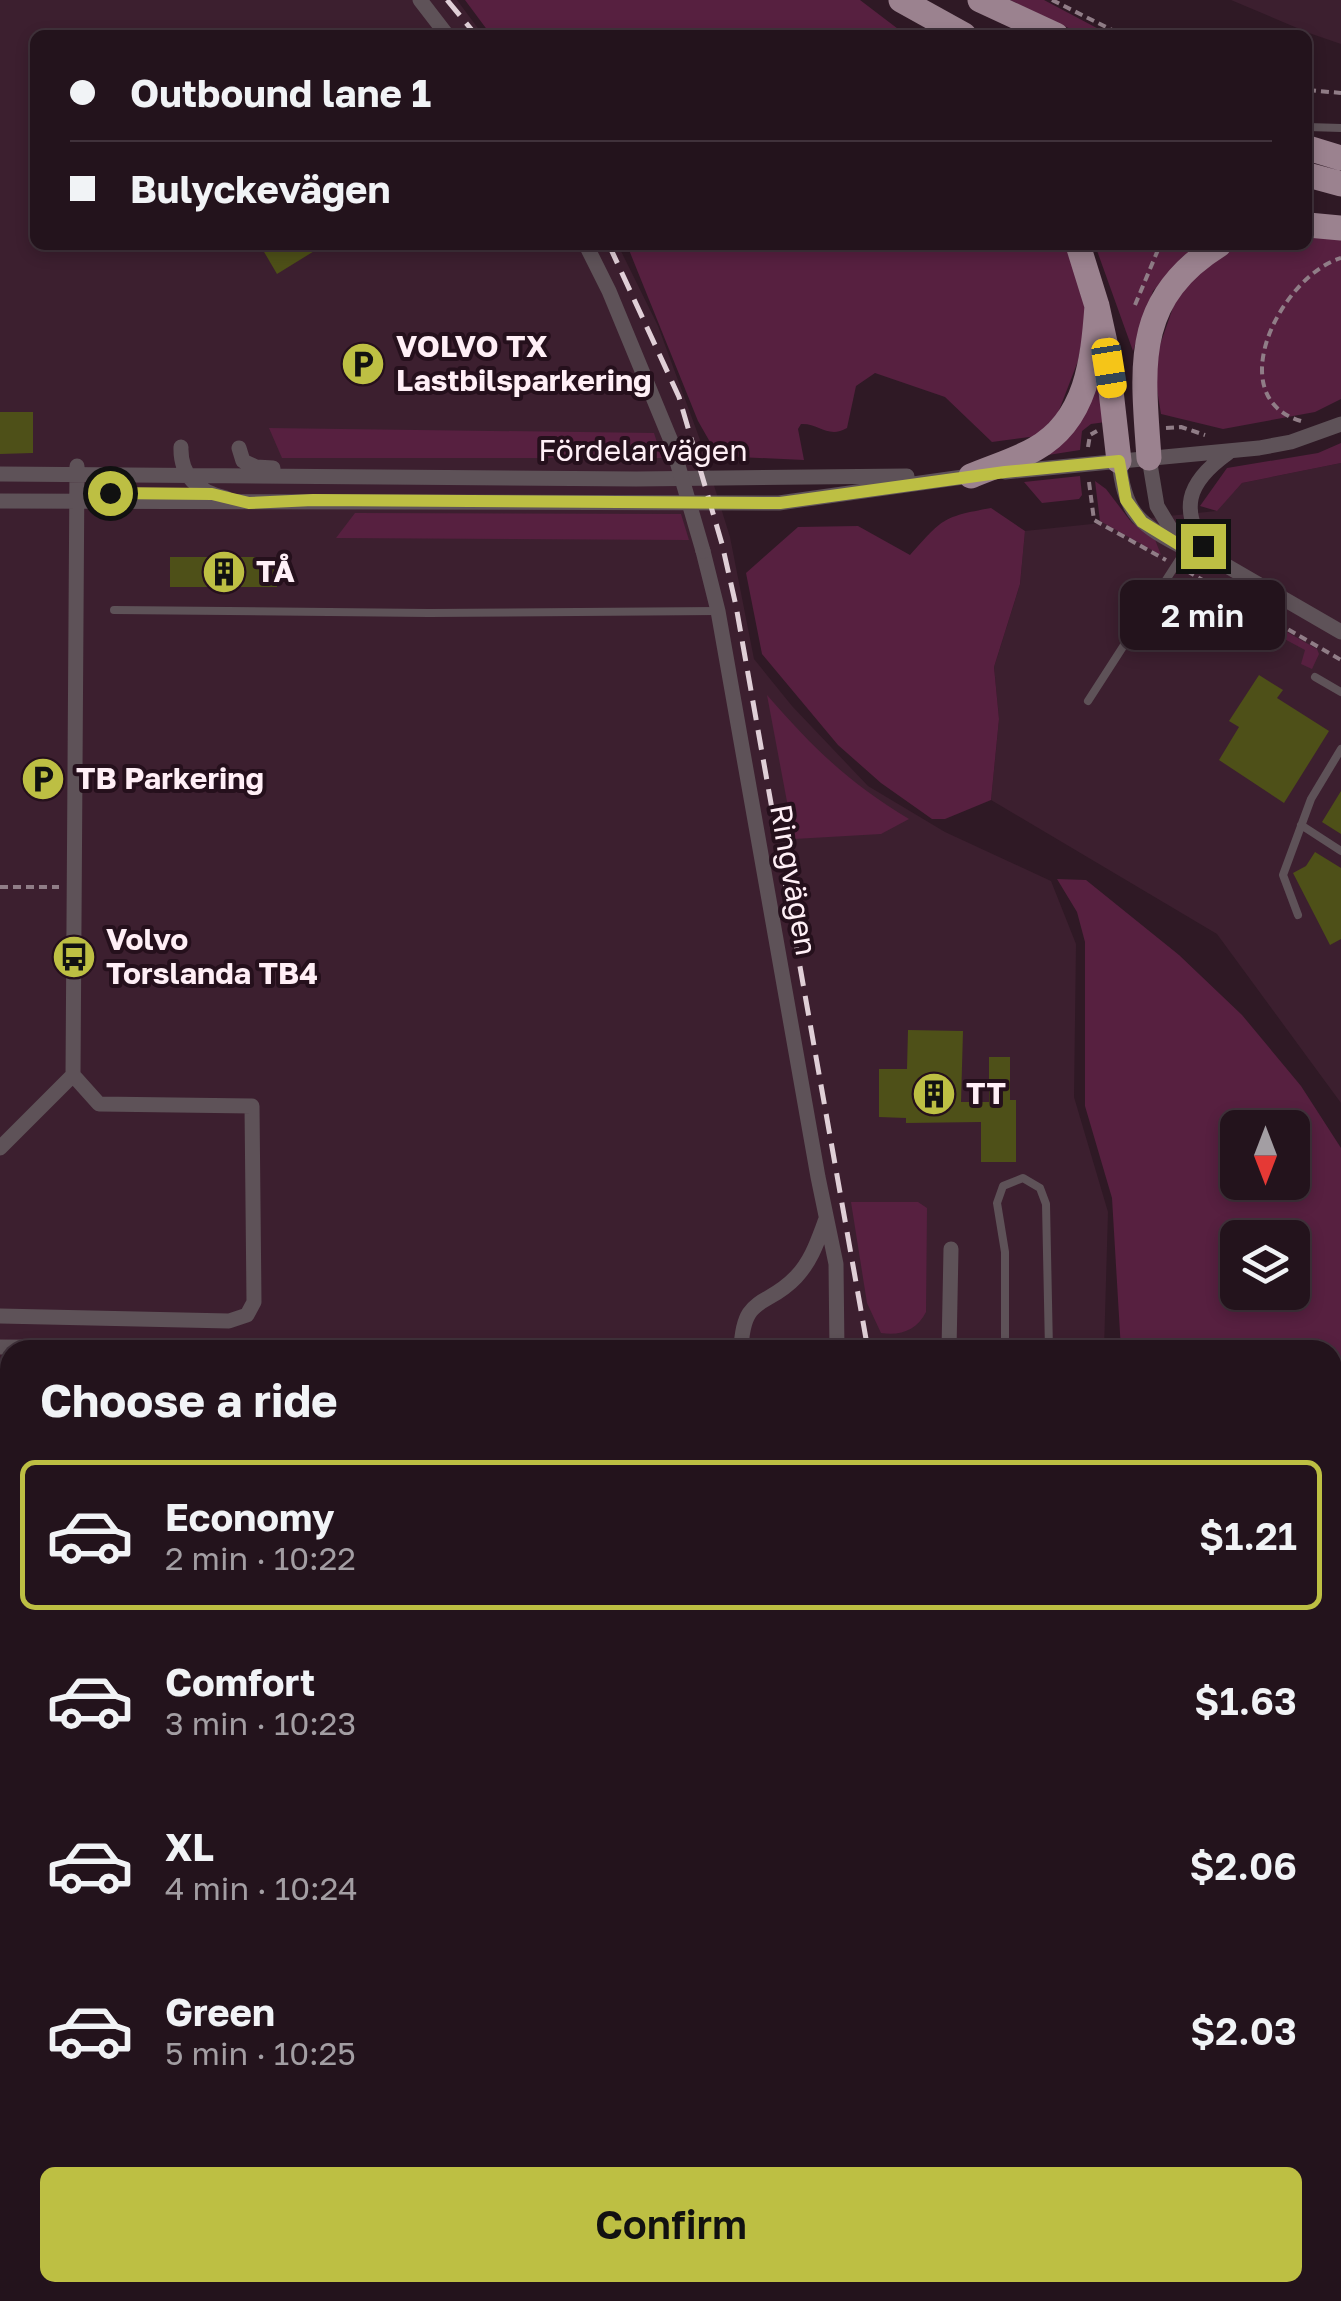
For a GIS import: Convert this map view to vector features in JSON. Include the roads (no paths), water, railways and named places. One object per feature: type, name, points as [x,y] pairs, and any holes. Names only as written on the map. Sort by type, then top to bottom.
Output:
[{"type":"main road","points":[[888,0],[922,30]]},
{"type":"main road","points":[[901,0],[955,30]]},
{"type":"main road","points":[[963,0],[1019,30]]},
{"type":"main road","points":[[980,0],[1045,30]]},
{"type":"main road","points":[[1312,131],[1341,142]]},
{"type":"main road","points":[[1312,149],[1341,158]]},
{"type":"main road","points":[[1312,175],[1341,184]]},
{"type":"main road","points":[[1080,250],[1097,306],[1112,390],[1119,461]]},
{"type":"main road","points":[[1148,458],[1142,375],[1151,328],[1163,302],[1184,273],[1213,250]]},
{"type":"main road","points":[[971,476],[1032,451],[1068,422],[1087,380],[1097,306]]},
{"type":"street","points":[[420,0],[443,30]]},
{"type":"street","name":"Ringvägen","points":[[589,250],[610,291],[671,442],[718,611],[826,1219],[833,1240],[838,1278],[837,1340]]},
{"type":"street","name":"Fördelarvägen","points":[[77,484],[249,503],[780,503],[971,476],[1290,442],[1341,424]]},
{"type":"street","points":[[147,476],[164,466],[181,447],[180,464],[189,477]]},
{"type":"street","name":"Fördelarvägen","points":[[239,448],[242,461],[256,467],[297,468],[314,478]]},
{"type":"street","points":[[1198,551],[1190,493],[1201,474],[1231,450]]},
{"type":"street","points":[[1148,458],[1154,495],[1175,536],[1341,632]]},
{"type":"street","points":[[1119,461],[1123,492],[1135,514],[1149,528],[1198,551]]},
{"type":"street","points":[[0,465],[77,484]]},
{"type":"street","points":[[0,501],[164,466]]},
{"type":"street","points":[[0,474],[212,494]]},
{"type":"street","name":"Fördelarvägen","points":[[77,484],[126,476],[971,476]]},
{"type":"street","name":"Fördelarvägen","points":[[189,477],[195,486],[212,494],[249,503]]},
{"type":"street","points":[[0,492],[77,484]]},
{"type":"street","points":[[0,1316],[229,1321],[247,1315],[254,1302],[252,1106],[99,1104],[73,1075],[77,484]]},
{"type":"street","points":[[0,1148],[73,1075]]},
{"type":"street","points":[[741,1340],[750,1311],[762,1298],[794,1279],[812,1256],[826,1219]]},
{"type":"street","points":[[950,1340],[951,1249]]},
{"type":"lane","points":[[1312,129],[1341,128]]},
{"type":"lane","points":[[1088,700],[1198,551]]},
{"type":"lane","points":[[114,610],[718,611]]},
{"type":"lane","points":[[1315,677],[1341,692]]},
{"type":"lane","points":[[1298,915],[1282,875],[1311,799],[1341,749]]},
{"type":"lane","points":[[1301,825],[1341,851]]},
{"type":"lane","points":[[1004,1340],[1005,1252],[997,1203],[1003,1186],[1023,1178],[1040,1188],[1045,1198],[1049,1340]]},
{"type":"railway","points":[[447,0],[472,30]]},
{"type":"railway","points":[[611,250],[679,397],[722,544],[866,1340]]},
{"type":"place","name":"VOLVO TX Lastbilsparkering","points":[[363,364]]},
{"type":"place","name":"TÅ","points":[[224,572]]},
{"type":"place","name":"TB Parkering","points":[[43,779]]},
{"type":"place","name":"Volvo Torslanda TB4","points":[[74,957]]},
{"type":"place","name":"TT","points":[[934,1094]]}]
